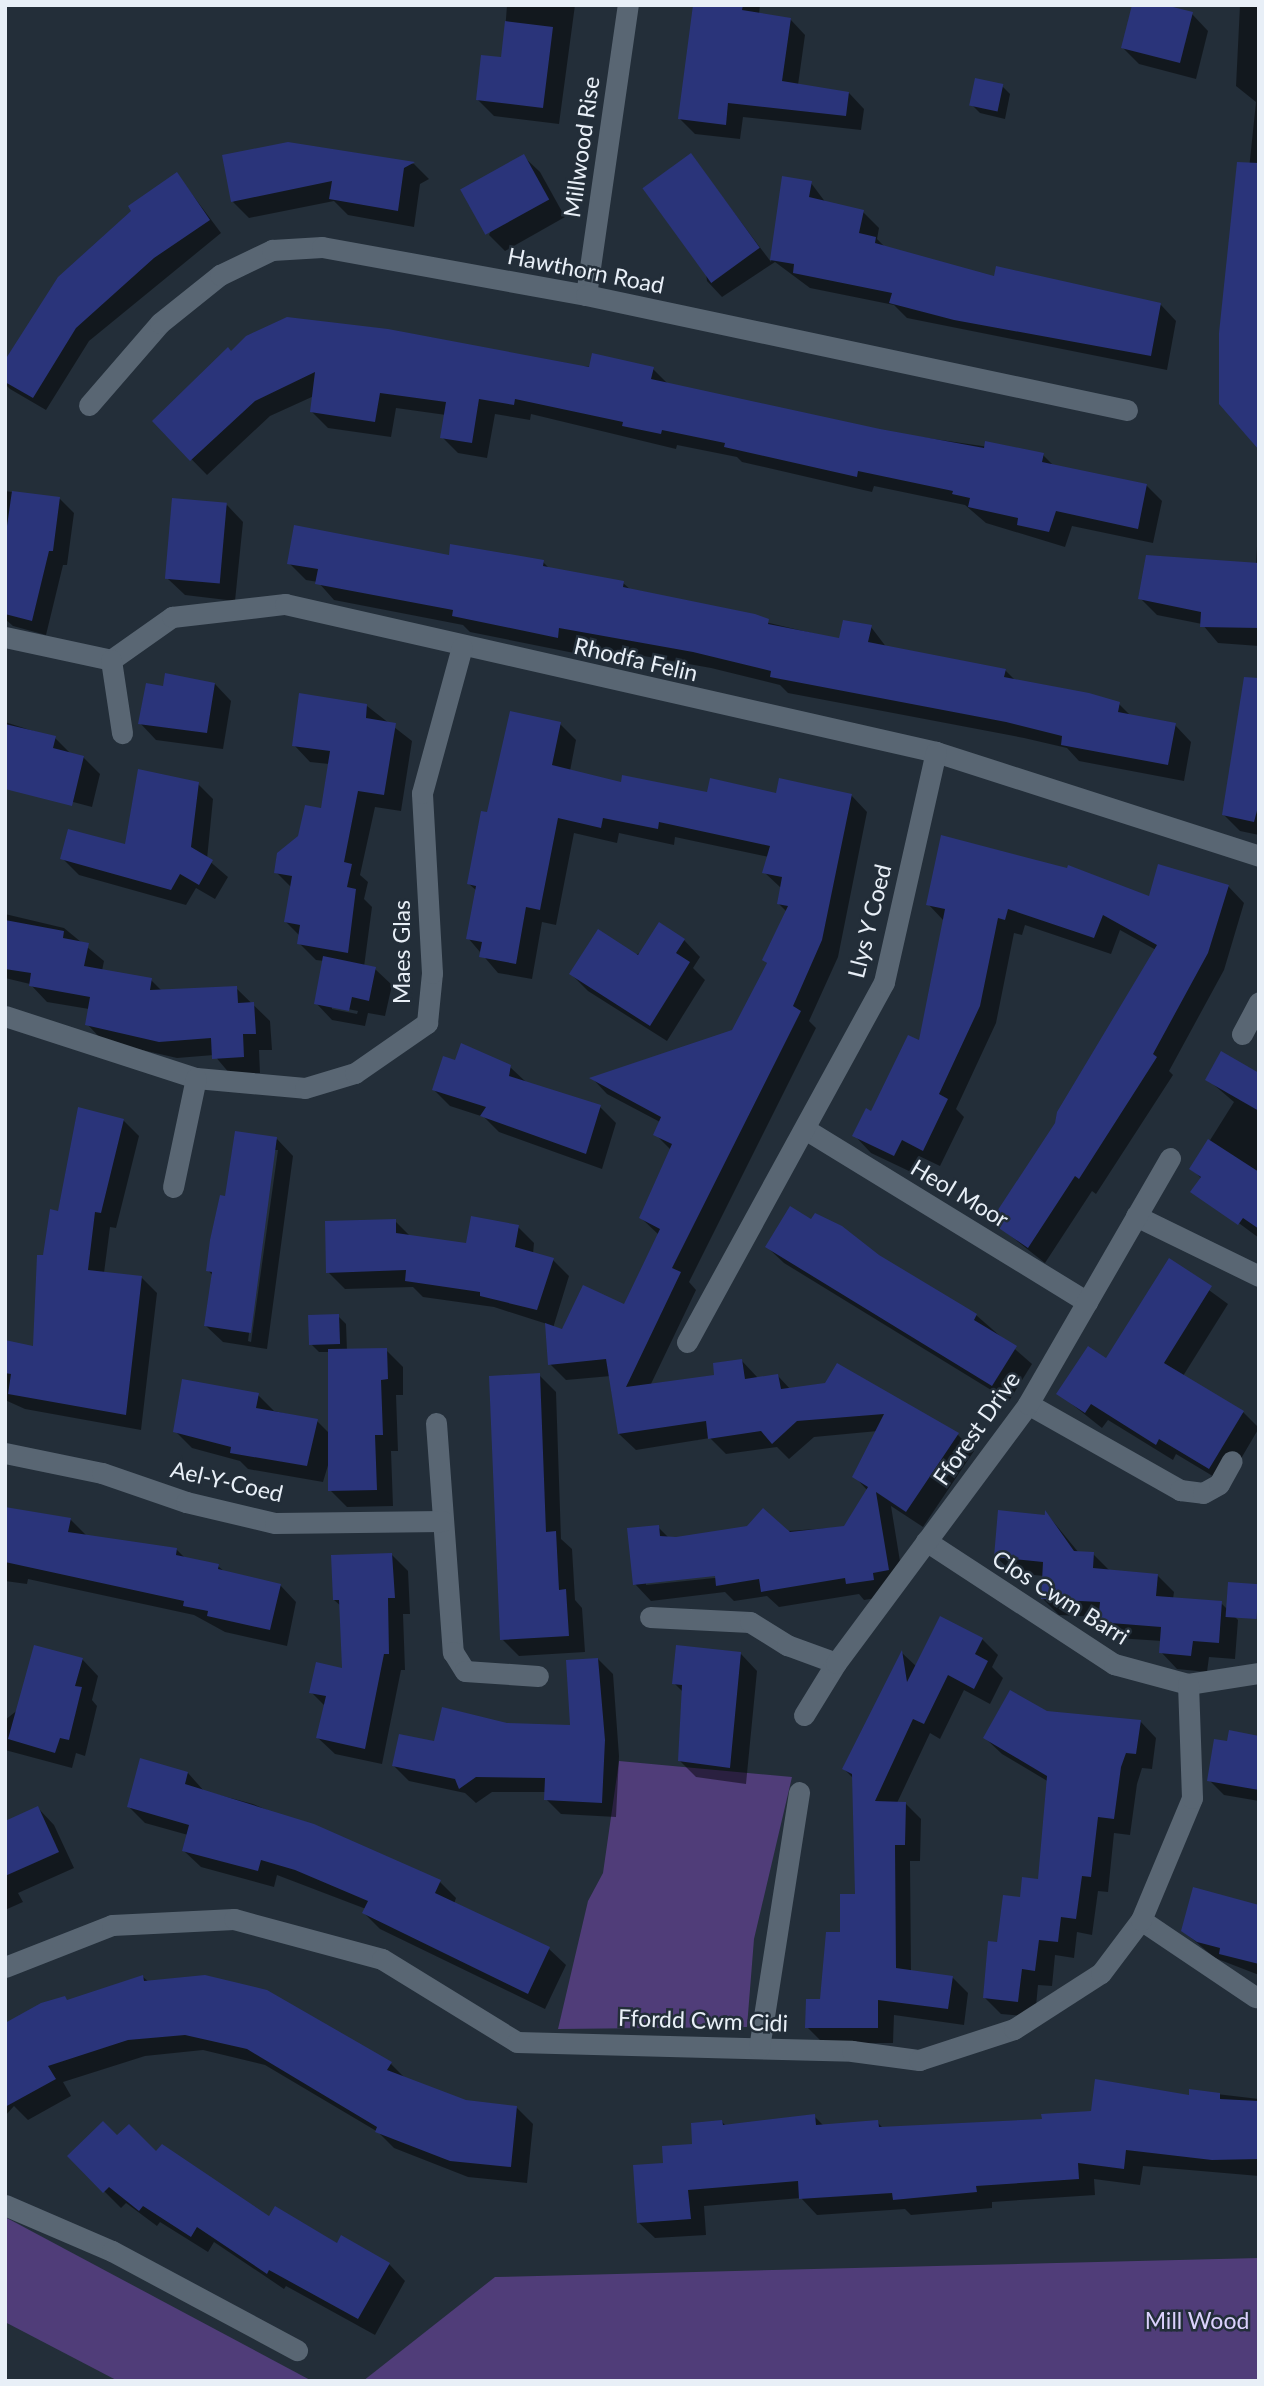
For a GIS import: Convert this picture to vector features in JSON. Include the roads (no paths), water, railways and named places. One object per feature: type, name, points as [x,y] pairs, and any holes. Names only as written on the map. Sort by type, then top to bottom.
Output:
[{"type":"street","name":"Millwood Rise","points":[[586,295],[628,5]]},
{"type":"street","name":"Hawthorn Road","points":[[89,405],[160,323],[220,275],[272,250],[322,247],[586,295],[1127,410]]},
{"type":"street","name":"Rhodfa Felin","points":[[111,660],[172,617],[285,604],[462,647],[936,752],[1259,856]]},
{"type":"street","points":[[5,637],[111,660],[122,733]]},
{"type":"street","name":"Maes Glas","points":[[5,1016],[196,1078],[305,1088],[355,1073],[426,1023],[432,973],[422,793],[462,647]]},
{"type":"street","name":"Llys Y Coed","points":[[687,1342],[884,982],[936,752]]},
{"type":"street","points":[[1242,1034],[1259,1002]]},
{"type":"street","points":[[173,1187],[196,1078]]},
{"type":"street","name":"Heol Moor","points":[[805,1129],[1087,1302]]},
{"type":"street","name":"Fforest Drive","points":[[804,1715],[836,1663],[1028,1404],[1170,1158]]},
{"type":"street","points":[[1136,1216],[1259,1276]]},
{"type":"street","points":[[1028,1404],[1180,1490],[1203,1493],[1219,1484],[1232,1461]]},
{"type":"street","points":[[436,1423],[447,1608],[453,1652],[465,1671],[538,1676]]},
{"type":"street","name":"Ael-Y-Coed","points":[[5,1454],[102,1473],[186,1502],[275,1523],[442,1521]]},
{"type":"street","name":"Clos Cwm Barri","points":[[926,1541],[1114,1664],[1188,1684],[1259,1673]]},
{"type":"street","points":[[650,1617],[750,1622],[787,1644],[836,1663]]},
{"type":"street","name":"Ffordd Cwm Cidi","points":[[5,1967],[111,1925],[234,1919],[382,1959],[517,2042],[852,2051],[919,2060],[1014,2029],[1101,1973],[1141,1920],[1192,1798],[1188,1684]]},
{"type":"street","points":[[759,2048],[799,1792]]},
{"type":"street","points":[[1141,1920],[1255,1997]]},
{"type":"street","points":[[5,2205],[112,2251],[296,2350]]},
{"type":"park label","name":"Mill Wood","points":[[1197,2320]]}]
